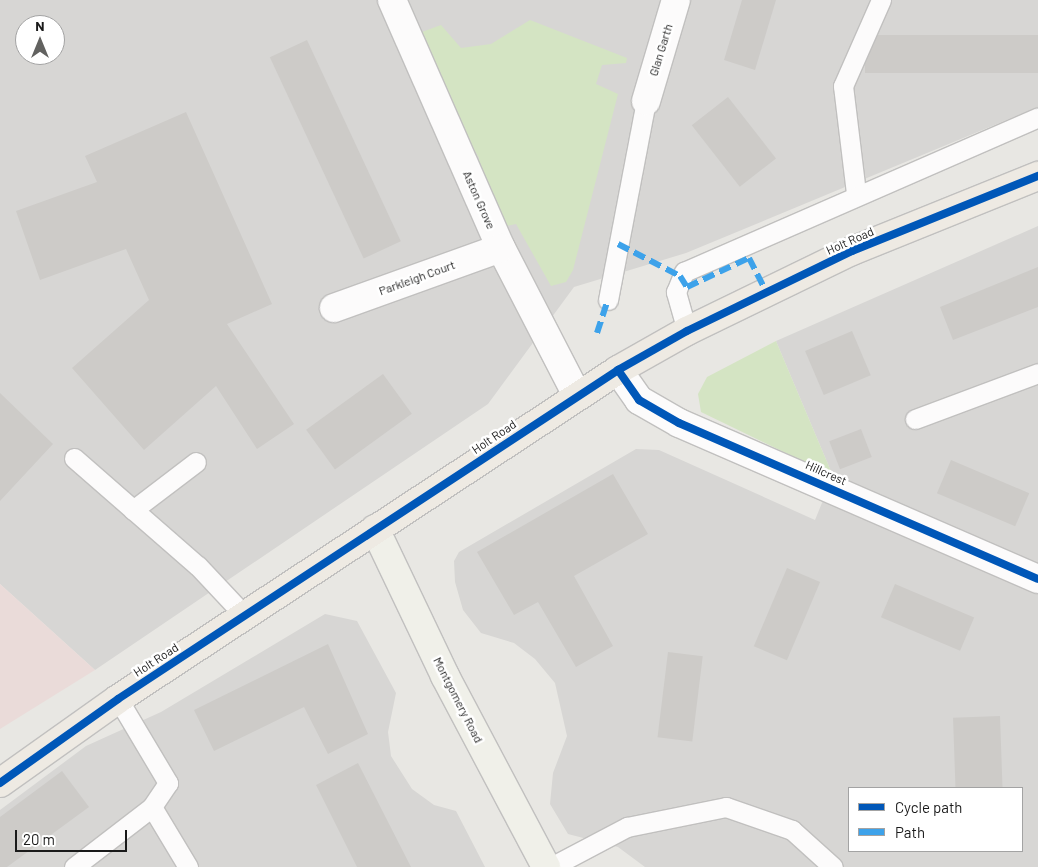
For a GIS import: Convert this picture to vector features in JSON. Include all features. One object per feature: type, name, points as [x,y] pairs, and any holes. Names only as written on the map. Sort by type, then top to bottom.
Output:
[{"type":"main road","name":"Holt Road","points":[[0,783],[118,699],[577,395],[618,370],[687,331],[852,252],[1038,176]]},
{"type":"street","name":"Aston Grove","points":[[392,0],[500,248],[577,395]]},
{"type":"street","name":"Glan Garth","points":[[646,101],[676,0]]},
{"type":"street","name":"Parkleigh Court","points":[[334,308],[500,248]]},
{"type":"street","name":"Hillcrest","points":[[618,370],[639,400],[679,422],[1038,579]]},
{"type":"street","name":"Montgomery Road","points":[[375,529],[445,676],[546,867]]},
{"type":"lane","points":[[856,193],[843,86],[881,0]]},
{"type":"lane","points":[[608,300],[646,101]]},
{"type":"lane","points":[[687,331],[676,292],[684,272],[856,193],[1038,117]]},
{"type":"lane","points":[[915,419],[1038,373]]},
{"type":"lane","points":[[74,458],[133,510],[245,616]]},
{"type":"lane","points":[[133,510],[196,462]]},
{"type":"lane","points":[[74,867],[152,807],[168,783],[118,699]]},
{"type":"lane","points":[[152,807],[188,867]]},
{"type":"lane","points":[[551,867],[628,827],[726,807],[792,830],[833,867]]},
{"type":"shaded area","points":[[0,0],[1038,0],[1038,107],[686,253],[574,287],[488,404],[95,670],[0,584]]},
{"type":"shaded area","points":[[1038,226],[1038,867],[645,867],[618,847],[568,834],[550,804],[553,773],[567,736],[555,683],[535,659],[514,643],[481,633],[463,610],[455,582],[454,561],[459,552],[636,449],[659,450],[815,520],[833,476],[776,341]]},
{"type":"shaded area","points":[[0,584],[95,670],[0,729]]},
{"type":"shaded area","points":[[325,614],[357,621],[396,693],[388,732],[391,756],[412,789],[434,805],[456,811],[485,867],[0,867],[0,810],[86,746],[161,712]]},
{"type":"green space","points":[[530,20],[627,58],[626,63],[602,65],[596,84],[618,94],[573,270],[566,282],[551,286],[516,224],[492,229],[479,210],[479,158],[411,36],[441,25],[461,48],[491,44]]},
{"type":"green space","points":[[776,341],[833,476],[701,412],[698,394],[707,377]]},
{"type":"building","points":[[742,0],[776,0],[755,70],[724,60]]},
{"type":"building","points":[[865,35],[1038,35],[1038,73],[865,73]]},
{"type":"building","points":[[307,40],[401,241],[364,259],[270,57]]},
{"type":"building","points":[[728,97],[776,158],[740,187],[692,125]]},
{"type":"building","points":[[186,112],[272,304],[227,324],[294,424],[257,449],[216,386],[144,450],[72,368],[149,300],[126,249],[40,280],[16,211],[97,182],[85,156]]},
{"type":"building","points":[[1038,267],[1038,307],[953,340],[940,307]]},
{"type":"building","points":[[852,331],[871,375],[824,395],[805,351]]},
{"type":"building","points":[[383,374],[412,414],[335,469],[306,430]]},
{"type":"building","points":[[0,393],[53,444],[0,501]]},
{"type":"building","points":[[861,429],[872,457],[840,469],[829,441]]},
{"type":"building","points":[[951,460],[1029,493],[1015,526],[937,493]]},
{"type":"building","points":[[613,474],[648,534],[574,576],[613,646],[576,667],[538,602],[514,615],[477,552]]},
{"type":"building","points":[[787,568],[820,582],[787,660],[754,646]]},
{"type":"building","points":[[895,584],[974,618],[960,651],[881,617]]},
{"type":"building","points":[[328,644],[368,734],[328,754],[304,707],[214,751],[194,710]]},
{"type":"building","points":[[668,652],[703,656],[692,742],[658,737]]},
{"type":"building","points":[[1000,716],[1002,787],[955,787],[953,718]]},
{"type":"building","points":[[358,763],[411,867],[357,867],[316,785]]},
{"type":"building","points":[[62,771],[89,807],[7,867],[0,867],[0,817]]},
{"type":"marked path","points":[[618,244],[680,276],[687,287],[749,258],[766,292]]},
{"type":"marked path","points":[[597,333],[608,300]]},
{"type":"cycle path","points":[[0,783],[118,699],[618,370],[687,331],[852,251],[1038,176]]},
{"type":"cycle path","points":[[618,370],[639,400],[679,423],[1038,579]]}]
